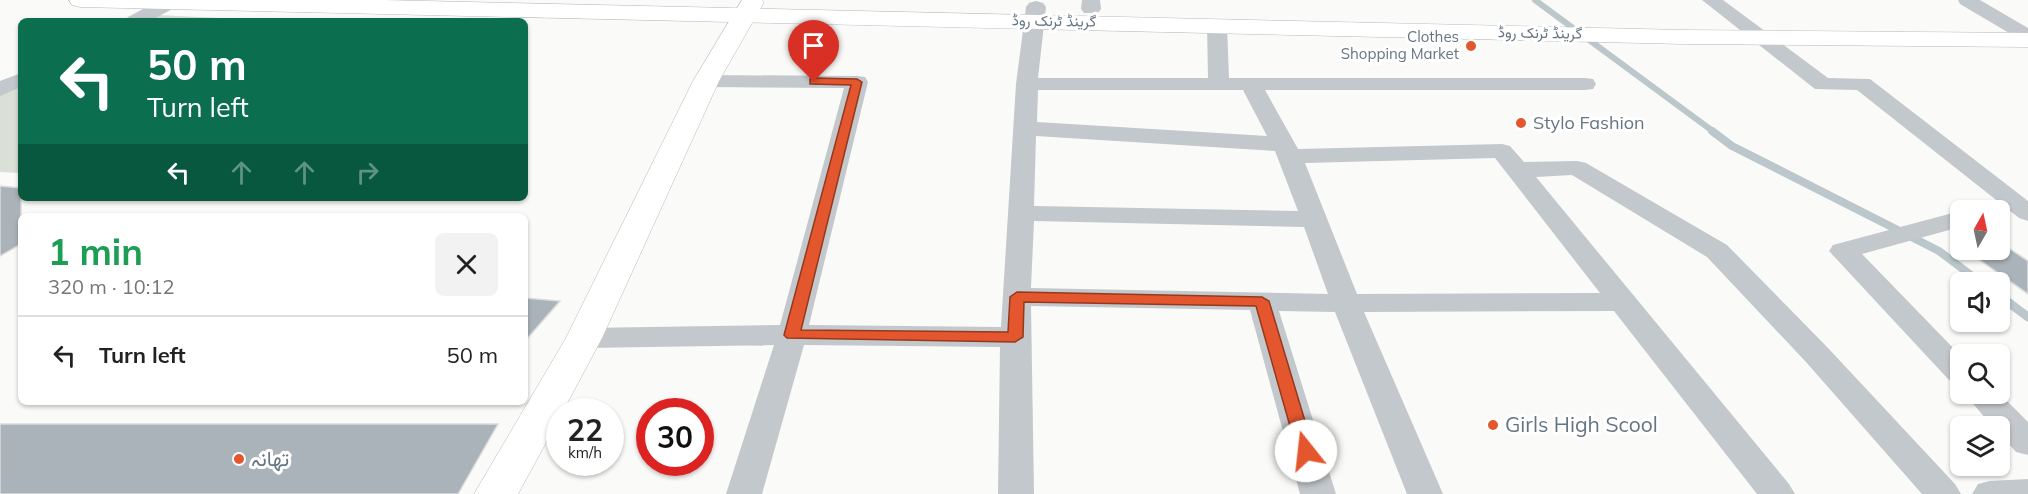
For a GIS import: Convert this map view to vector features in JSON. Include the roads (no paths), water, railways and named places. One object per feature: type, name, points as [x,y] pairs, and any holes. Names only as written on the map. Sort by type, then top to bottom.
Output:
[{"type":"main road","name":"گرینڈ ٹرنک روڈ","points":[[80,0],[750,6]]},
{"type":"main road","name":"گرینڈ ٹرنک روڈ","points":[[626,0],[1035,14],[1217,25],[1416,24],[2025,34]]},
{"type":"main road","name":"گرینڈ ٹرنک روڈ","points":[[1035,14],[1091,4],[1416,24]]},
{"type":"main road","points":[[496,494],[584,338],[706,81],[750,6]]},
{"type":"street","points":[[1711,0],[1823,84],[1862,84],[2028,214]]},
{"type":"street","points":[[1967,0],[2025,34]]},
{"type":"street","points":[[141,18],[171,2]]},
{"type":"street","points":[[1016,494],[1015,337],[1027,84],[1035,14]]},
{"type":"street","points":[[1217,25],[1219,83]]},
{"type":"street","points":[[0,88],[18,80]]},
{"type":"street","points":[[706,81],[857,82],[792,335],[744,494]]},
{"type":"street","points":[[1250,83],[1286,150],[1425,494]]},
{"type":"street","points":[[1027,84],[1585,84]]},
{"type":"street","points":[[1025,128],[1286,150],[1502,151],[1777,494]]},
{"type":"street","points":[[1517,170],[1577,168],[1717,251],[1817,355],[1943,494]]},
{"type":"street","points":[[1021,213],[1314,219]]},
{"type":"street","points":[[2010,216],[2028,214]]},
{"type":"street","points":[[1950,222],[1843,251],[1950,363]]},
{"type":"street","points":[[1017,297],[1346,303],[1621,302]]},
{"type":"street","points":[[1262,301],[1318,494]]},
{"type":"street","points":[[584,338],[792,335],[1015,337]]},
{"type":"street","points":[[1991,404],[2028,443]]},
{"type":"street","points":[[1990,494],[2028,492]]},
{"type":"waterway","points":[[1535,0],[1714,132]]},
{"type":"waterway","points":[[1712,131],[1732,146],[1939,251],[1967,272]]},
{"type":"waterway","points":[[2010,304],[2028,317]]},
{"type":"place","name":"Clothes Shopping Market","points":[[1471,46]]},
{"type":"place","name":"Stylo Fashion","points":[[1521,123]]},
{"type":"place","name":"Girls High Scool","points":[[1493,425]]},
{"type":"place","name":"تھانہ","points":[[239,459]]}]
